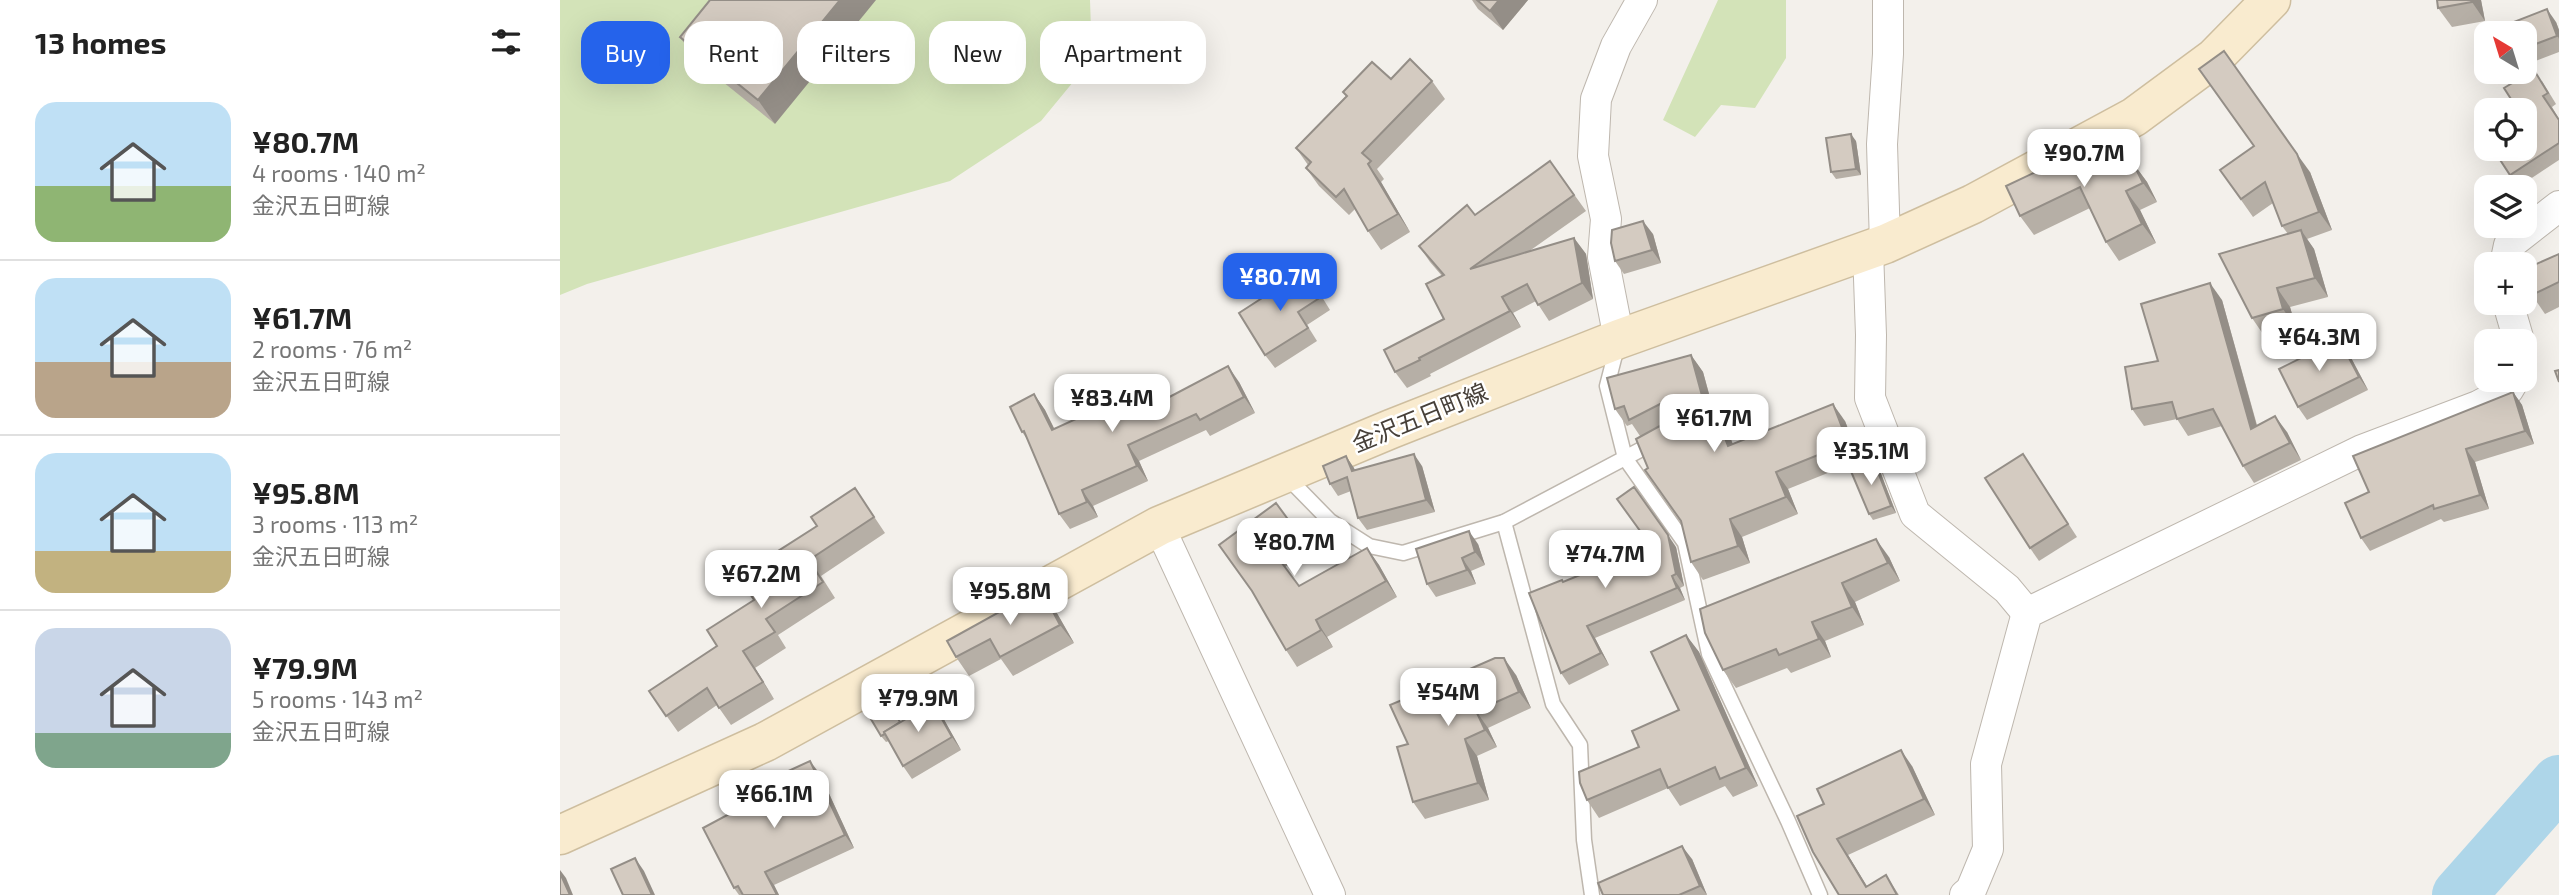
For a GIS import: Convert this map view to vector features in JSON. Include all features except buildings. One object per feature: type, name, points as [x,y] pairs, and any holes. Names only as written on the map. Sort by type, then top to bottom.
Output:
[{"type":"main road","name":"金沢五日町線","points":[[560,835],[765,742],[1159,526],[1619,339],[1877,247],[1973,204],[2134,117],[2214,58],[2271,0]]},
{"type":"street","points":[[1619,339],[1603,257],[1606,219],[1593,156],[1596,99],[1616,46],[1642,0]]},
{"type":"street","points":[[1888,0],[1888,54],[1871,335],[1870,398],[1915,514],[2007,589],[2027,612]]},
{"type":"street","points":[[2508,252],[2509,245],[2559,206]]},
{"type":"street","points":[[1965,895],[1972,890],[1988,849],[1986,764],[2027,612],[2362,450],[2478,406],[2504,392]]},
{"type":"street","points":[[1159,526],[1330,895]]},
{"type":"lane","points":[[1619,339],[1607,386],[1625,458],[1685,543],[1709,654],[1820,895]]},
{"type":"lane","points":[[1284,474],[1330,521],[1369,546],[1403,553],[1504,522],[1666,436]]},
{"type":"lane","points":[[1504,522],[1553,704],[1580,746],[1584,840],[1592,895]]},
{"type":"green space","points":[[560,0],[1090,0],[1091,21],[1040,21],[1040,84],[1071,84],[1041,121],[950,181],[587,284],[560,295]]},
{"type":"green space","points":[[1718,0],[1786,0],[1786,58],[1755,108],[1721,105],[1695,137],[1663,120]]},
{"type":"waterway","points":[[2459,895],[2559,782]]}]
